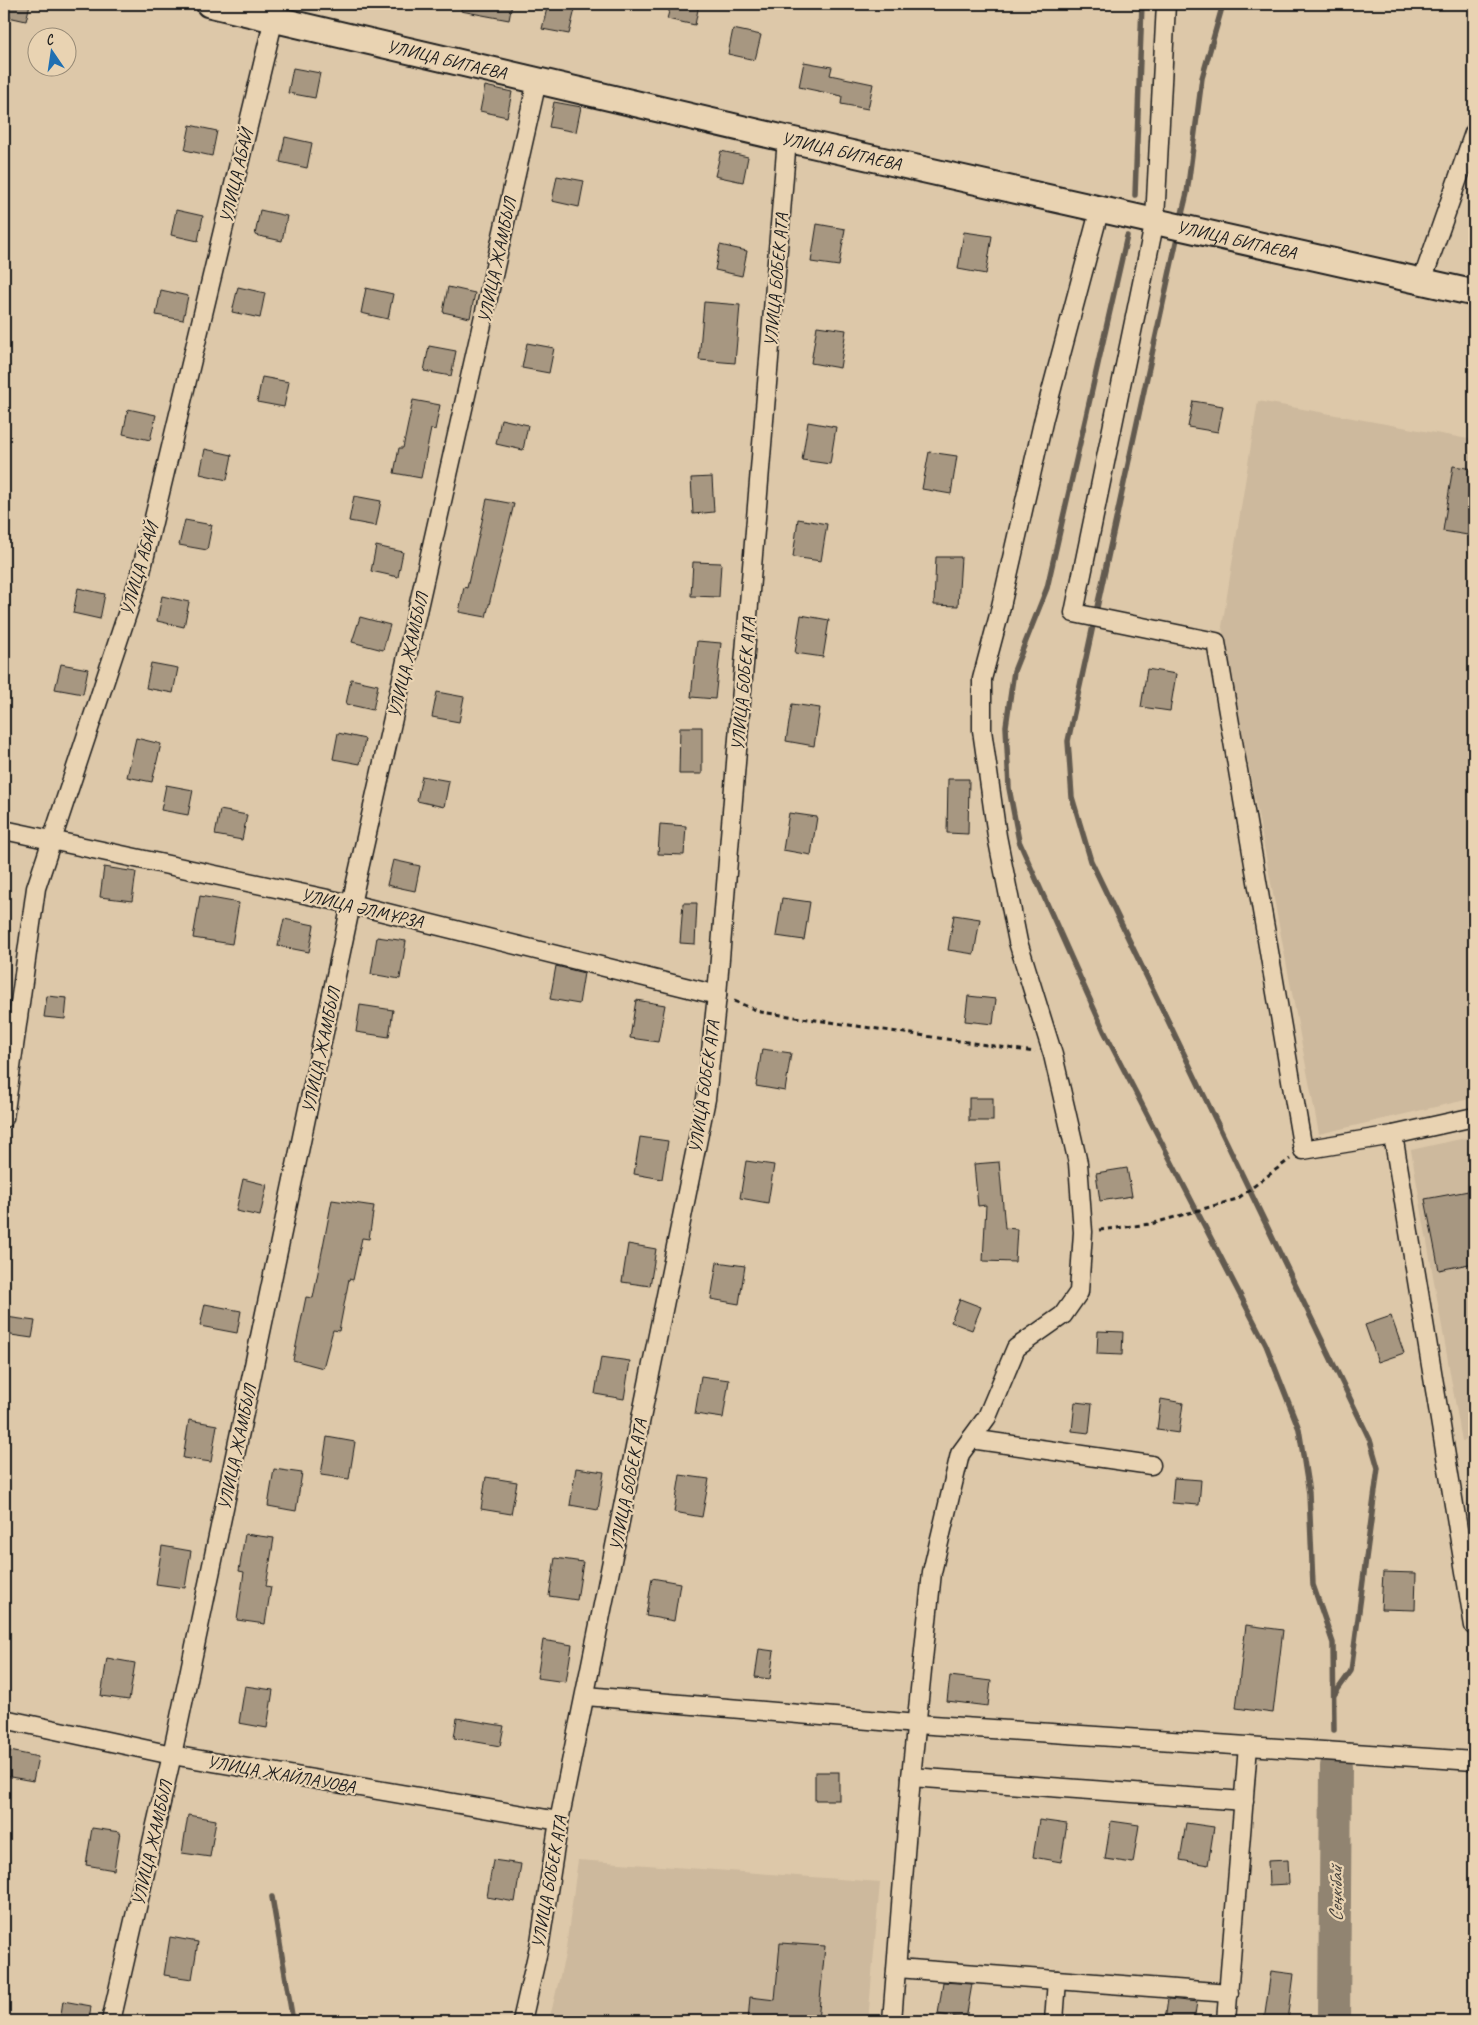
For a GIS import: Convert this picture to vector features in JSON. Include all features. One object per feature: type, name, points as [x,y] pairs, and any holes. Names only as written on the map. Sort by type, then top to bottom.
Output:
[{"type":"street","name":"УЛИЦА БИТАЕВА","points":[[210,4],[787,139],[1474,293]]},
{"type":"street","points":[[1166,4],[1155,220],[1074,613],[1216,642],[1303,1150],[1393,1136],[1474,1117]]},
{"type":"street","name":"УЛИЦА АБАЙ","points":[[4,1118],[36,888],[141,572],[274,18]]},
{"type":"street","name":"УЛИЦА ЖАМБЫЛ","points":[[111,2021],[172,1755],[351,904],[536,81]]},
{"type":"street","points":[[1422,281],[1474,133]]},
{"type":"street","name":"УЛИЦА БОБЕК АТА","points":[[522,2021],[540,1942],[559,1821],[586,1696],[706,1099],[717,995],[787,139]]},
{"type":"street","points":[[892,2021],[911,1777],[932,1572],[960,1454],[987,1417],[1016,1348],[1063,1315],[1079,1292],[1083,1232],[1078,1163],[1053,1055],[1018,942],[997,836],[982,730],[982,679],[999,615],[1044,418],[1100,208]]},
{"type":"street","name":"УЛИЦА ӘЛМҰРЗА","points":[[4,830],[351,904],[717,995]]},
{"type":"street","points":[[1393,1136],[1474,1626]]},
{"type":"street","points":[[971,1439],[1151,1465]]},
{"type":"street","points":[[586,1696],[917,1724],[1474,1760]]},
{"type":"street","name":"УЛИЦА ЖАЙЛАУОВА","points":[[4,1719],[172,1755],[559,1821]]},
{"type":"street","points":[[1226,2021],[1248,1746]]},
{"type":"street","points":[[911,1777],[1244,1801]]},
{"type":"street","points":[[897,1968],[1229,1993]]},
{"type":"street","points":[[1054,2021],[1057,1980]]},
{"type":"path","points":[[717,995],[761,1012],[1053,1055]]},
{"type":"path","points":[[1083,1232],[1151,1224],[1237,1199],[1303,1150]]},
{"type":"shaded area","points":[[1258,401],[1474,440],[1474,1098],[1319,1134],[1222,627]]},
{"type":"shaded area","points":[[1474,1136],[1474,1439],[1462,1441],[1411,1150]]},
{"type":"shaded area","points":[[578,1860],[880,1882],[868,2021],[549,2021],[565,1955]]},
{"type":"building","points":[[4,4],[30,4],[26,21],[4,16]]},
{"type":"building","points":[[462,4],[512,4],[509,20],[461,11]]},
{"type":"building","points":[[548,4],[575,9],[569,34],[542,29]]},
{"type":"building","points":[[671,4],[699,4],[695,25],[667,19]]},
{"type":"building","points":[[733,29],[761,35],[755,60],[728,54]]},
{"type":"building","points":[[804,62],[832,67],[830,75],[873,84],[868,109],[841,104],[842,96],[799,87]]},
{"type":"building","points":[[293,68],[320,73],[315,98],[288,93]]},
{"type":"building","points":[[485,86],[512,92],[507,117],[480,111]]},
{"type":"building","points":[[554,102],[581,107],[576,132],[549,127]]},
{"type":"building","points":[[190,125],[217,131],[212,156],[185,150]]},
{"type":"building","points":[[285,137],[312,143],[307,168],[280,162]]},
{"type":"building","points":[[721,151],[748,157],[743,182],[715,176]]},
{"type":"building","points":[[557,176],[584,181],[579,207],[552,201]]},
{"type":"building","points":[[176,210],[203,216],[198,241],[171,235]]},
{"type":"building","points":[[260,210],[287,216],[282,241],[255,235]]},
{"type":"building","points":[[817,224],[845,229],[839,266],[811,262]]},
{"type":"building","points":[[964,232],[992,236],[986,274],[958,269]]},
{"type":"building","points":[[720,245],[747,251],[742,276],[715,270]]},
{"type":"building","points":[[238,287],[265,293],[260,318],[232,312]]},
{"type":"building","points":[[448,287],[475,293],[470,318],[443,312]]},
{"type":"building","points":[[366,288],[393,294],[388,319],[361,313]]},
{"type":"building","points":[[161,290],[188,296],[183,320],[156,315]]},
{"type":"building","points":[[704,302],[740,305],[735,363],[699,360]]},
{"type":"building","points":[[817,326],[846,330],[840,368],[811,363]]},
{"type":"building","points":[[527,343],[554,348],[549,373],[522,368]]},
{"type":"building","points":[[429,346],[456,351],[451,376],[424,371]]},
{"type":"building","points":[[262,377],[289,382],[284,407],[257,402]]},
{"type":"building","points":[[413,400],[440,405],[435,430],[431,429],[421,478],[394,473],[399,448],[403,448]]},
{"type":"building","points":[[1193,401],[1223,406],[1218,432],[1188,427]]},
{"type":"building","points":[[128,409],[156,415],[150,440],[123,434]]},
{"type":"building","points":[[501,419],[528,425],[523,450],[496,444]]},
{"type":"building","points":[[808,422],[836,427],[830,464],[802,460]]},
{"type":"building","points":[[205,449],[232,455],[227,480],[200,474]]},
{"type":"building","points":[[929,452],[957,456],[951,494],[922,489]]},
{"type":"building","points":[[1453,466],[1474,469],[1474,536],[1443,531]]},
{"type":"building","points":[[712,477],[714,512],[693,514],[691,478]]},
{"type":"building","points":[[354,496],[381,501],[376,526],[349,521]]},
{"type":"building","points":[[487,499],[514,504],[486,617],[459,612],[464,587],[467,588]]},
{"type":"building","points":[[798,519],[827,524],[821,561],[793,557]]},
{"type":"building","points":[[185,520],[212,525],[207,550],[179,545]]},
{"type":"building","points":[[376,546],[403,552],[398,577],[371,571]]},
{"type":"building","points":[[936,557],[961,557],[958,606],[934,605]]},
{"type":"building","points":[[693,562],[721,563],[719,597],[691,596]]},
{"type":"building","points":[[78,588],[105,594],[100,619],[73,613]]},
{"type":"building","points":[[162,596],[189,602],[184,627],[157,621]]},
{"type":"building","points":[[801,615],[829,620],[823,657],[795,653]]},
{"type":"building","points":[[360,617],[390,625],[383,650],[352,642]]},
{"type":"building","points":[[697,641],[721,643],[715,699],[691,697]]},
{"type":"building","points":[[151,663],[178,668],[173,693],[146,688]]},
{"type":"building","points":[[61,664],[88,669],[83,694],[55,689]]},
{"type":"building","points":[[1147,669],[1176,674],[1170,711],[1141,707]]},
{"type":"building","points":[[351,679],[378,685],[373,710],[346,704]]},
{"type":"building","points":[[437,692],[464,697],[459,722],[432,717]]},
{"type":"building","points":[[792,704],[820,708],[814,746],[786,741]]},
{"type":"building","points":[[680,727],[702,727],[702,774],[679,774]]},
{"type":"building","points":[[338,733],[365,739],[360,764],[333,759]]},
{"type":"building","points":[[136,738],[161,744],[152,782],[127,777]]},
{"type":"building","points":[[422,776],[449,781],[444,807],[417,801]]},
{"type":"building","points":[[948,779],[969,779],[968,834],[947,833]]},
{"type":"building","points":[[166,785],[193,790],[188,815],[161,810]]},
{"type":"building","points":[[220,810],[247,815],[242,840],[215,835]]},
{"type":"building","points":[[789,813],[817,817],[811,855],[783,850]]},
{"type":"building","points":[[660,824],[686,826],[684,855],[658,854]]},
{"type":"building","points":[[393,860],[420,866],[415,891],[387,885]]},
{"type":"building","points":[[104,867],[136,872],[132,901],[100,897]]},
{"type":"building","points":[[200,896],[239,903],[232,944],[193,938]]},
{"type":"building","points":[[782,898],[810,902],[804,940],[776,936]]},
{"type":"building","points":[[683,903],[697,903],[695,944],[680,943]]},
{"type":"building","points":[[954,915],[980,919],[974,954],[948,950]]},
{"type":"building","points":[[284,919],[314,925],[309,952],[278,946]]},
{"type":"building","points":[[377,937],[406,941],[400,979],[371,974]]},
{"type":"building","points":[[556,966],[584,973],[579,1004],[550,999]]},
{"type":"building","points":[[47,996],[67,998],[65,1019],[44,1017]]},
{"type":"building","points":[[968,996],[996,999],[993,1024],[965,1021]]},
{"type":"building","points":[[636,1000],[665,1005],[658,1042],[630,1038]]},
{"type":"building","points":[[360,1005],[393,1010],[389,1037],[356,1032]]},
{"type":"building","points":[[762,1049],[791,1053],[785,1091],[756,1086]]},
{"type":"building","points":[[969,1098],[993,1098],[993,1121],[969,1121]]},
{"type":"building","points":[[640,1137],[668,1141],[662,1179],[634,1174]]},
{"type":"building","points":[[746,1161],[774,1165],[768,1203],[740,1198]]},
{"type":"building","points":[[999,1162],[1005,1228],[1017,1229],[1015,1262],[983,1261],[986,1205],[978,1206],[974,1164]]},
{"type":"building","points":[[1127,1168],[1132,1196],[1100,1201],[1096,1173]]},
{"type":"building","points":[[243,1179],[267,1185],[260,1216],[236,1211]]},
{"type":"building","points":[[1474,1190],[1474,1263],[1439,1270],[1425,1199]]},
{"type":"building","points":[[332,1200],[374,1206],[369,1239],[362,1238],[353,1280],[349,1279],[339,1331],[333,1330],[323,1368],[293,1360],[306,1297],[313,1298]]},
{"type":"building","points":[[628,1244],[656,1249],[650,1286],[622,1282]]},
{"type":"building","points":[[717,1262],[745,1266],[739,1304],[711,1299]]},
{"type":"building","points":[[960,1299],[981,1307],[972,1330],[951,1322]]},
{"type":"building","points":[[205,1304],[241,1311],[237,1333],[200,1326]]},
{"type":"building","points":[[1391,1316],[1404,1353],[1378,1362],[1365,1325]]},
{"type":"building","points":[[6,1317],[35,1321],[32,1338],[4,1334]]},
{"type":"building","points":[[1098,1331],[1123,1332],[1122,1355],[1097,1354]]},
{"type":"building","points":[[601,1357],[630,1361],[624,1399],[595,1394]]},
{"type":"building","points":[[701,1376],[729,1380],[723,1418],[695,1414]]},
{"type":"building","points":[[1161,1399],[1183,1403],[1179,1433],[1157,1430]]},
{"type":"building","points":[[1075,1402],[1092,1404],[1089,1433],[1072,1431]]},
{"type":"building","points":[[189,1420],[217,1425],[211,1462],[183,1458]]},
{"type":"building","points":[[327,1437],[355,1442],[349,1479],[321,1475]]},
{"type":"building","points":[[576,1468],[604,1472],[598,1510],[570,1505]]},
{"type":"building","points":[[274,1469],[302,1473],[296,1511],[268,1506]]},
{"type":"building","points":[[680,1475],[709,1479],[702,1517],[674,1512]]},
{"type":"building","points":[[486,1477],[517,1482],[511,1514],[481,1509]]},
{"type":"building","points":[[1174,1478],[1201,1480],[1199,1505],[1172,1503]]},
{"type":"building","points":[[245,1534],[274,1538],[266,1586],[271,1587],[265,1624],[237,1620],[244,1572],[239,1571]]},
{"type":"building","points":[[162,1546],[191,1551],[185,1588],[156,1584]]},
{"type":"building","points":[[555,1558],[583,1562],[577,1600],[549,1596]]},
{"type":"building","points":[[1383,1572],[1416,1573],[1415,1610],[1381,1609]]},
{"type":"building","points":[[652,1578],[680,1583],[674,1621],[646,1616]]},
{"type":"building","points":[[1246,1625],[1283,1630],[1273,1713],[1236,1708]]},
{"type":"building","points":[[543,1640],[572,1645],[566,1682],[537,1678]]},
{"type":"building","points":[[759,1649],[774,1651],[770,1679],[755,1677]]},
{"type":"building","points":[[107,1658],[135,1663],[129,1700],[101,1696]]},
{"type":"building","points":[[950,1676],[991,1681],[988,1706],[947,1701]]},
{"type":"building","points":[[245,1686],[273,1690],[267,1728],[239,1723]]},
{"type":"building","points":[[457,1718],[504,1726],[500,1746],[454,1738]]},
{"type":"building","points":[[10,1751],[38,1757],[33,1781],[5,1776]]},
{"type":"building","points":[[815,1772],[839,1772],[839,1800],[815,1800]]},
{"type":"building","points":[[188,1815],[216,1820],[210,1857],[182,1853]]},
{"type":"building","points":[[1039,1820],[1067,1824],[1061,1862],[1033,1857]]},
{"type":"building","points":[[1111,1821],[1139,1825],[1133,1863],[1105,1859]]},
{"type":"building","points":[[1186,1823],[1214,1827],[1208,1865],[1180,1860]]},
{"type":"building","points":[[92,1828],[120,1832],[114,1870],[86,1865]]},
{"type":"building","points":[[493,1860],[521,1864],[515,1902],[487,1897]]},
{"type":"building","points":[[1288,1860],[1289,1884],[1269,1885],[1268,1861]]},
{"type":"building","points":[[170,1937],[198,1942],[192,1979],[164,1975]]},
{"type":"building","points":[[780,1943],[825,1946],[818,2021],[748,2021],[750,1997],[775,2000]]},
{"type":"building","points":[[1271,1971],[1294,1974],[1288,2021],[1264,2021]]},
{"type":"building","points":[[943,1982],[972,1984],[966,2019],[938,2014]]},
{"type":"building","points":[[1168,1999],[1197,2002],[1194,2021],[1165,2021]]},
{"type":"building","points":[[63,2001],[91,2006],[89,2021],[60,2021]]},
{"type":"waterway","points":[[1135,195],[1142,4]]},
{"type":"waterway","points":[[1180,222],[1187,193],[1202,78],[1223,4]]},
{"type":"waterway","points":[[1178,234],[1068,741],[1072,797],[1091,861],[1370,1440],[1378,1468],[1351,1671],[1334,1695]]},
{"type":"waterway","points":[[1127,236],[1047,588],[1014,671],[1006,726],[1009,788],[1019,841],[1104,1031],[1266,1345],[1299,1429],[1309,1493],[1313,1585],[1333,1643],[1334,1730]]},
{"type":"waterway","name":"Сеңкібай","points":[[1334,2021],[1336,1767]]},
{"type":"waterway","points":[[272,1897],[293,2021]]}]
